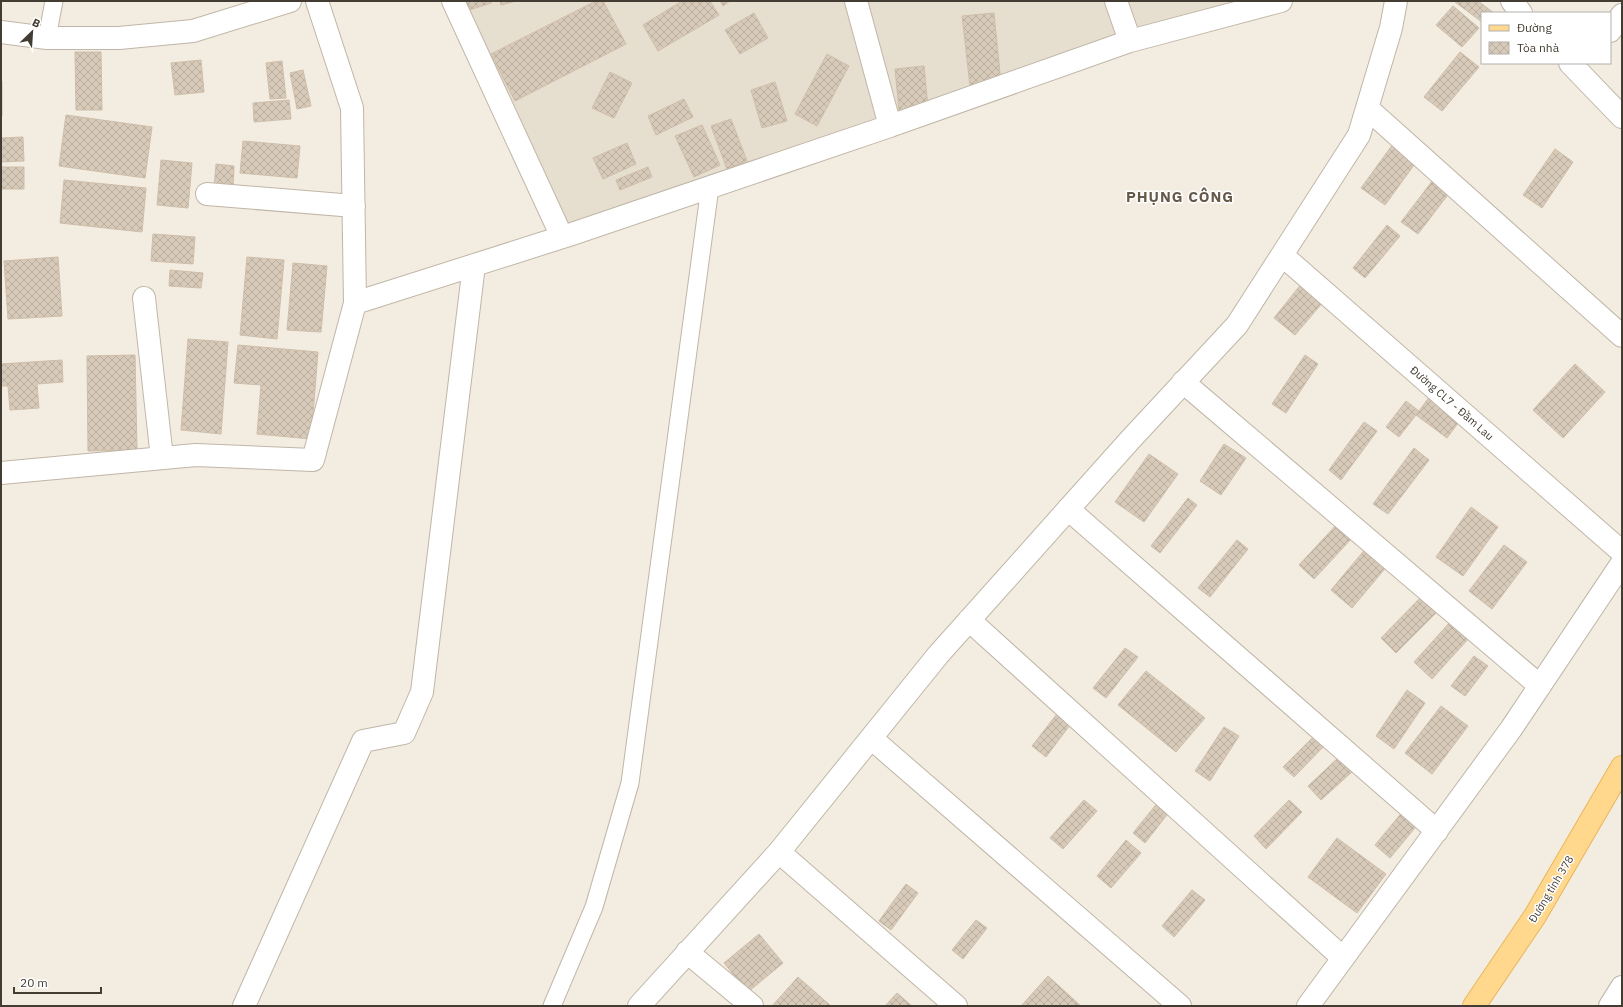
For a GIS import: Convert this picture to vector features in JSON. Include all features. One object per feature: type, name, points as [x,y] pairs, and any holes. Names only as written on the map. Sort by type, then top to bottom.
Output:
[{"type":"main road","name":"Đường tỉnh 378","points":[[1474,1006],[1535,916],[1622,767]]},
{"type":"street","points":[[1,32],[47,38],[119,38],[193,31],[290,1]]},
{"type":"street","points":[[1,473],[196,455],[313,460],[355,303],[352,108],[317,1]]},
{"type":"street","points":[[453,1],[562,237]]},
{"type":"street","points":[[856,1],[890,126]]},
{"type":"street","points":[[1116,1],[1130,41]]},
{"type":"street","points":[[355,303],[562,237],[890,126],[1130,41],[1281,1]]},
{"type":"street","points":[[639,1006],[779,852],[938,655],[1237,324],[1359,135],[1391,28],[1396,1]]},
{"type":"street","points":[[1512,1],[1520,12]]},
{"type":"street","points":[[1611,30],[1622,15]]},
{"type":"street","points":[[1576,65],[1622,117]]},
{"type":"street","points":[[1367,108],[1622,336]]},
{"type":"street","points":[[207,194],[354,206]]},
{"type":"street","name":"Đường CL7 - Đầm Lau","points":[[1282,255],[1622,552]]},
{"type":"street","points":[[244,1006],[363,742],[404,733],[422,692],[474,265]]},
{"type":"street","points":[[144,298],[162,458]]},
{"type":"street","points":[[1183,382],[1540,686]]},
{"type":"street","points":[[1068,510],[1436,831]]},
{"type":"street","points":[[1308,1006],[1540,686],[1622,563]]},
{"type":"street","points":[[969,620],[1343,958]]},
{"type":"street","points":[[871,738],[1180,1006]]},
{"type":"street","points":[[779,852],[956,1006]]},
{"type":"street","points":[[687,952],[752,1006]]},
{"type":"street","points":[[1610,1006],[1622,987]]},
{"type":"lane","points":[[47,38],[54,1]]},
{"type":"lane","points":[[552,1006],[594,907],[630,784],[710,186]]},
{"type":"shaded area","points":[[458,1],[1257,1],[565,229]]},
{"type":"building","points":[[459,1],[491,1],[491,3],[463,12]]},
{"type":"building","points":[[500,1],[516,1],[501,5]]},
{"type":"building","points":[[596,1],[603,1],[626,44],[515,101],[491,54]]},
{"type":"building","points":[[682,1],[710,1],[719,15],[658,51],[643,25]]},
{"type":"building","points":[[720,1],[730,1],[723,6]]},
{"type":"building","points":[[1478,1],[1493,12],[1481,12],[1481,21],[1455,2]]},
{"type":"building","points":[[1453,6],[1479,28],[1462,47],[1436,25]]},
{"type":"building","points":[[754,13],[768,38],[740,54],[725,30]]},
{"type":"building","points":[[994,13],[1001,83],[970,86],[962,16]]},
{"type":"building","points":[[75,52],[101,52],[102,110],[76,110]]},
{"type":"building","points":[[1460,52],[1479,67],[1442,111],[1424,97]]},
{"type":"building","points":[[827,54],[849,66],[817,126],[795,114]]},
{"type":"building","points":[[201,60],[204,92],[175,95],[171,63]]},
{"type":"building","points":[[282,61],[286,98],[270,99],[266,63]]},
{"type":"building","points":[[924,66],[928,107],[899,110],[895,69]]},
{"type":"building","points":[[303,70],[311,106],[297,109],[290,73]]},
{"type":"building","points":[[610,72],[632,83],[614,118],[592,108]]},
{"type":"building","points":[[2,81],[2,116],[1,116]]},
{"type":"building","points":[[775,82],[787,121],[762,128],[751,90]]},
{"type":"building","points":[[684,99],[693,117],[656,135],[648,116]]},
{"type":"building","points":[[289,100],[291,119],[254,122],[253,103]]},
{"type":"building","points":[[66,115],[152,127],[145,178],[59,166]]},
{"type":"building","points":[[731,119],[747,161],[727,169],[711,126]]},
{"type":"building","points":[[702,125],[720,165],[694,177],[675,136]]},
{"type":"building","points":[[23,137],[24,161],[1,162],[1,138]]},
{"type":"building","points":[[243,141],[300,146],[297,178],[240,173]]},
{"type":"building","points":[[627,143],[636,164],[603,179],[593,158]]},
{"type":"building","points":[[1393,144],[1417,161],[1385,205],[1361,188]]},
{"type":"building","points":[[1555,149],[1573,162],[1542,208],[1523,195]]},
{"type":"building","points":[[161,160],[192,163],[188,208],[157,205]]},
{"type":"building","points":[[216,164],[234,166],[233,190],[214,189]]},
{"type":"building","points":[[1,167],[24,167],[24,189],[1,189]]},
{"type":"building","points":[[648,167],[652,177],[620,190],[616,180]]},
{"type":"building","points":[[64,180],[146,188],[142,232],[60,223]]},
{"type":"building","points":[[1433,180],[1450,192],[1418,234],[1401,222]]},
{"type":"building","points":[[1387,225],[1400,236],[1365,278],[1353,268]]},
{"type":"building","points":[[153,234],[195,237],[193,264],[151,261]]},
{"type":"building","points":[[58,257],[62,316],[8,319],[4,261]]},
{"type":"building","points":[[247,257],[284,260],[277,339],[240,335]]},
{"type":"building","points":[[293,263],[327,266],[321,332],[287,330]]},
{"type":"building","points":[[170,270],[203,273],[201,288],[169,286]]},
{"type":"building","points":[[1302,283],[1324,301],[1295,335],[1274,318]]},
{"type":"building","points":[[188,339],[228,342],[221,434],[181,430]]},
{"type":"building","points":[[238,345],[318,352],[311,439],[257,434],[261,385],[234,383]]},
{"type":"building","points":[[135,355],[137,450],[88,451],[87,356]]},
{"type":"building","points":[[1305,355],[1318,364],[1286,413],[1272,404]]},
{"type":"building","points":[[62,360],[63,382],[37,384],[39,408],[10,410],[8,386],[1,386],[1,364]]},
{"type":"building","points":[[1575,364],[1605,392],[1563,438],[1533,410]]},
{"type":"building","points":[[1430,396],[1461,419],[1447,438],[1416,415]]},
{"type":"building","points":[[1406,401],[1419,411],[1399,437],[1386,427]]},
{"type":"building","points":[[1364,422],[1377,431],[1341,480],[1329,470]]},
{"type":"building","points":[[1224,444],[1246,458],[1221,495],[1200,481]]},
{"type":"building","points":[[1414,448],[1429,460],[1388,514],[1373,504]]},
{"type":"building","points":[[1149,454],[1178,474],[1144,522],[1115,502]]},
{"type":"building","points":[[1188,498],[1197,505],[1160,553],[1151,546]]},
{"type":"building","points":[[1471,507],[1498,527],[1463,576],[1436,557]]},
{"type":"building","points":[[1338,523],[1353,537],[1314,579],[1299,565]]},
{"type":"building","points":[[1237,540],[1248,549],[1210,597],[1198,588]]},
{"type":"building","points":[[1504,545],[1527,562],[1492,609],[1469,591]]},
{"type":"building","points":[[1367,547],[1388,565],[1352,608],[1331,590]]},
{"type":"building","points":[[1421,597],[1437,612],[1396,653],[1381,638]]},
{"type":"building","points":[[1451,621],[1469,638],[1432,679],[1414,662]]},
{"type":"building","points":[[1125,648],[1138,657],[1106,698],[1093,688]]},
{"type":"building","points":[[1474,656],[1488,666],[1465,696],[1451,686]]},
{"type":"building","points":[[1146,671],[1205,718],[1176,752],[1118,705]]},
{"type":"building","points":[[1407,690],[1425,703],[1394,749],[1376,736]]},
{"type":"building","points":[[1441,706],[1468,726],[1432,774],[1405,753]]},
{"type":"building","points":[[1060,710],[1073,721],[1046,757],[1032,746]]},
{"type":"building","points":[[1224,727],[1239,736],[1210,781],[1195,771]]},
{"type":"building","points":[[1317,733],[1327,743],[1294,777],[1283,767]]},
{"type":"building","points":[[1339,757],[1353,771],[1321,800],[1308,786]]},
{"type":"building","points":[[1084,800],[1097,811],[1063,849],[1050,838]]},
{"type":"building","points":[[1289,800],[1302,812],[1266,849],[1254,836]]},
{"type":"building","points":[[1159,801],[1170,811],[1145,843],[1133,833]]},
{"type":"building","points":[[1404,810],[1419,823],[1390,858],[1375,845]]},
{"type":"building","points":[[1337,838],[1386,874],[1357,913],[1308,877]]},
{"type":"building","points":[[1126,840],[1141,853],[1111,888],[1097,876]]},
{"type":"building","points":[[906,884],[918,893],[891,930],[879,921]]},
{"type":"building","points":[[1192,890],[1205,900],[1174,937],[1162,926]]},
{"type":"building","points":[[976,920],[987,928],[963,959],[952,950]]},
{"type":"building","points":[[759,934],[783,963],[748,992],[724,963]]},
{"type":"building","points":[[1048,976],[1081,1006],[1021,1006]]},
{"type":"building","points":[[798,977],[831,1006],[772,1006]]},
{"type":"building","points":[[897,993],[912,1006],[885,1006]]},
{"type":"district","name":"PHỤNG CÔNG","points":[[1180,196]]}]
